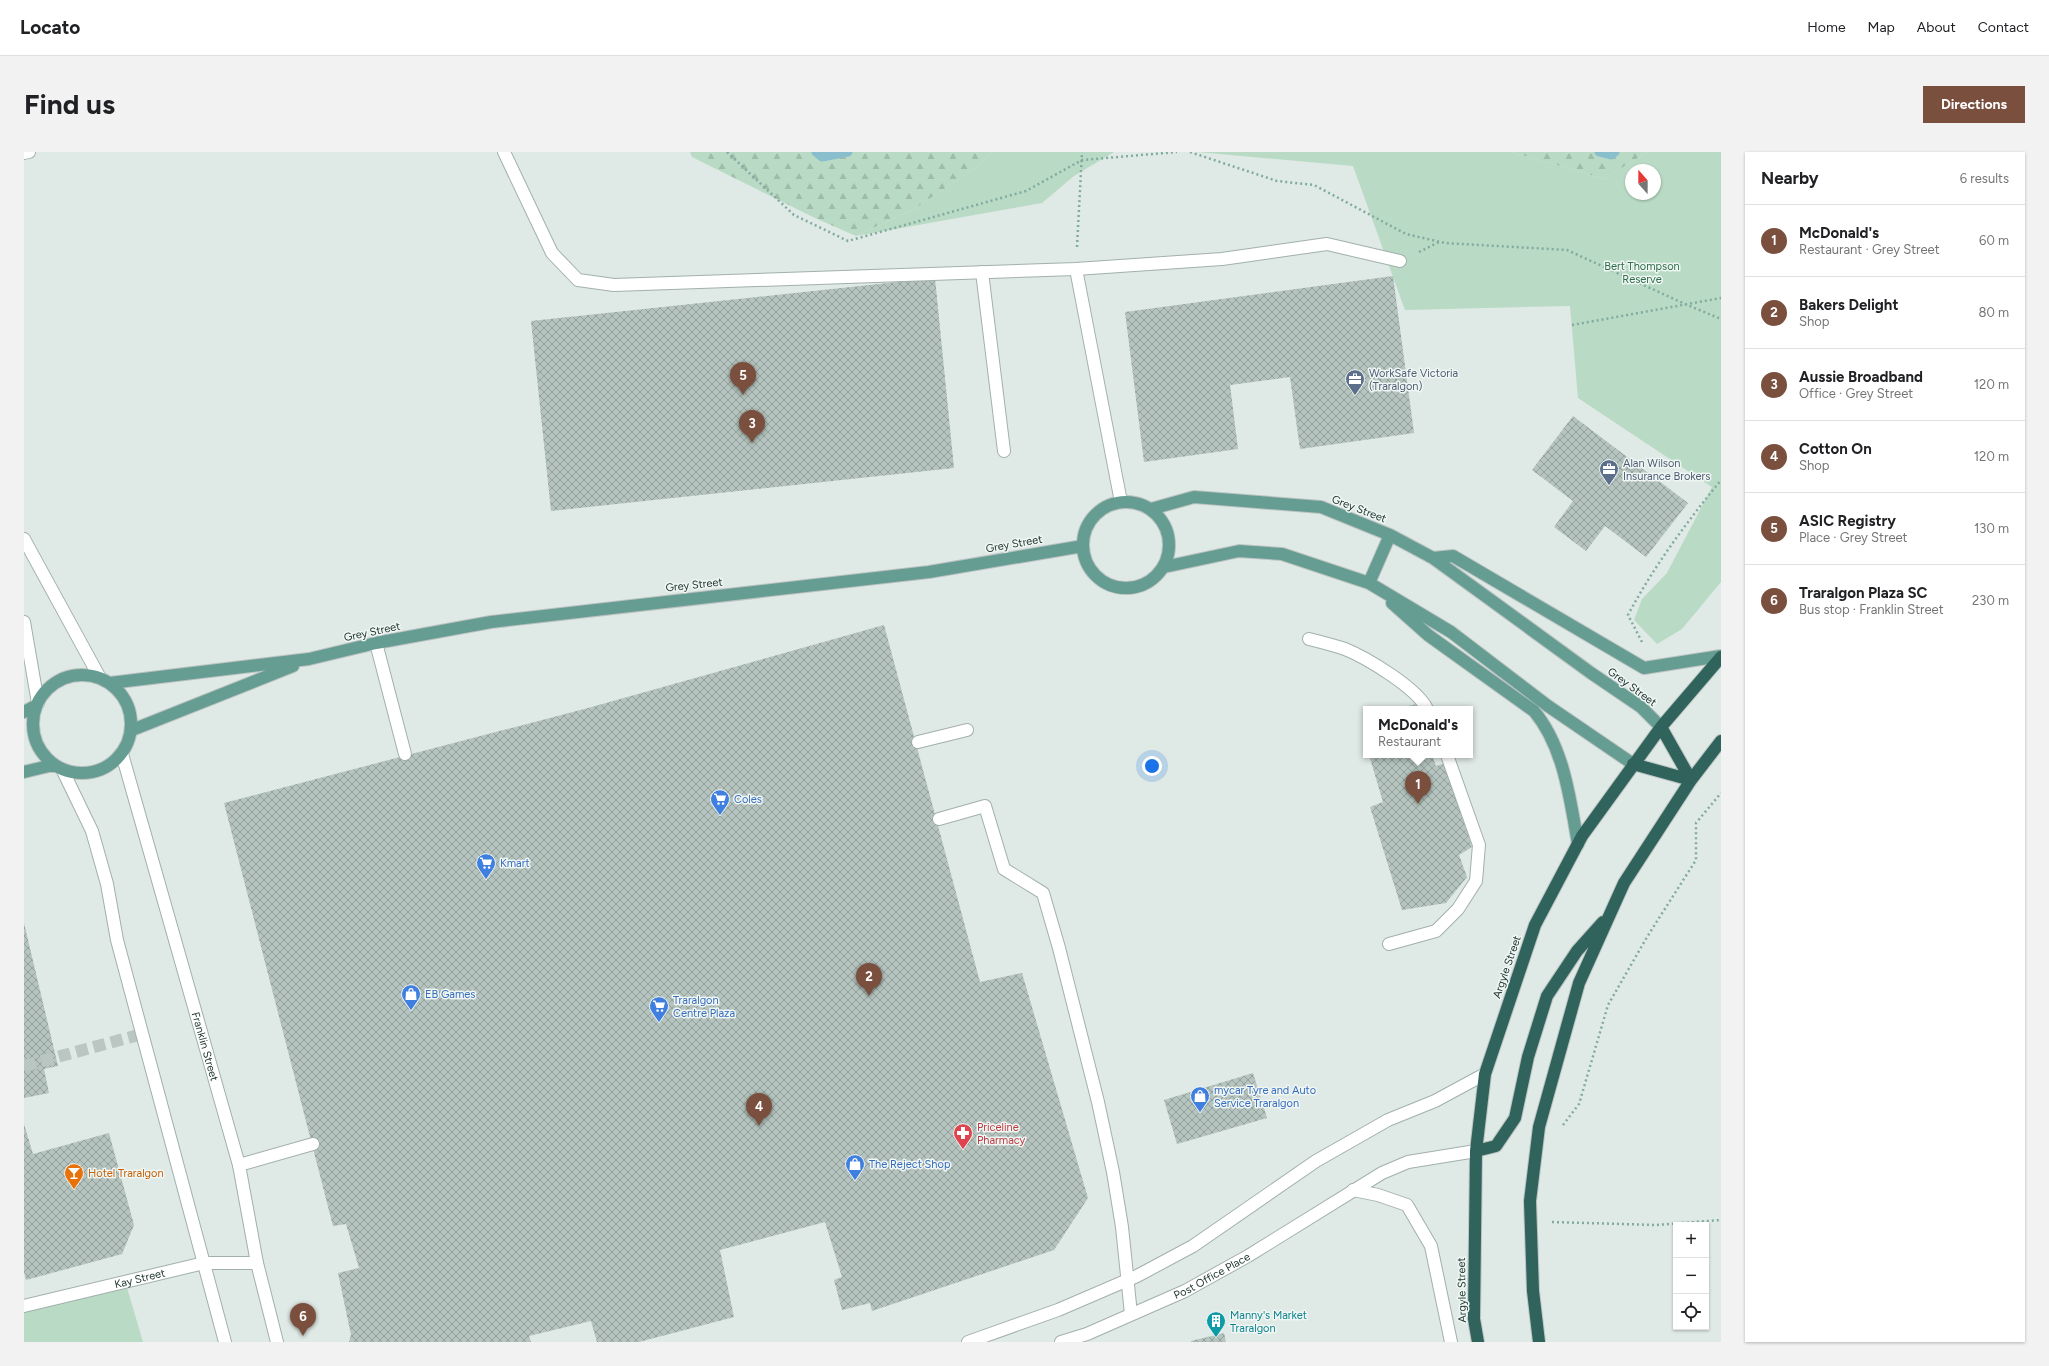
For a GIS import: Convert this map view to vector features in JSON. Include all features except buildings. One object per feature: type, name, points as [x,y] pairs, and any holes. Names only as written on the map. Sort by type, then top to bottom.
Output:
[{"type":"highway","name":"Argyle Street","points":[[1478,1342],[1474,1319],[1476,1151],[1485,1074],[1535,925],[1578,844],[1633,764],[1661,727],[1721,656]]},
{"type":"highway","name":"Grey Street","points":[[1661,727],[1691,780]]},
{"type":"highway","points":[[1539,1342],[1533,1291],[1530,1201],[1539,1127],[1579,983],[1624,883],[1691,780],[1721,741]]},
{"type":"highway","points":[[1633,764],[1691,780]]},
{"type":"highway","points":[[1476,1151],[1480,1152],[1496,1146],[1515,1118],[1528,1057],[1547,996],[1577,951],[1610,914]]},
{"type":"main road","name":"Grey Street","points":[[1151,509],[1194,497],[1320,507],[1390,535],[1433,558],[1591,673],[1641,707],[1661,727]]},
{"type":"main road","points":[[1121,502],[1134,502],[1151,509],[1164,522],[1168,530],[1170,545],[1168,557],[1164,566],[1149,581],[1134,587],[1120,588],[1103,581],[1089,566],[1085,558],[1083,546],[1086,528],[1096,514],[1106,507],[1121,502]]},
{"type":"main road","points":[[1369,583],[1390,535]]},
{"type":"main road","name":"Grey Street","points":[[105,680],[309,659],[376,643],[491,622],[929,572],[1083,546]]},
{"type":"main road","points":[[1164,566],[1239,551],[1282,554],[1369,583],[1451,632],[1548,706],[1633,764]]},
{"type":"main road","points":[[1433,558],[1453,556],[1644,668],[1721,656]]},
{"type":"main road","points":[[1369,583],[1428,635],[1534,711],[1542,720],[1552,741],[1568,785],[1578,844]]},
{"type":"main road","name":"Grey Street","points":[[132,730],[309,659]]},
{"type":"main road","points":[[24,712],[37,704],[46,691],[58,681],[71,676],[86,675],[105,680],[123,696],[131,712],[132,730],[129,743],[122,754],[112,764],[98,771],[84,774],[58,768],[24,772]]},
{"type":"main road","points":[[37,704],[33,731],[40,750],[58,768]]},
{"type":"street","points":[[24,154],[29,152]]},
{"type":"street","points":[[504,152],[552,253],[578,280],[614,285],[1076,268],[1222,259],[1327,244],[1400,261]]},
{"type":"street","points":[[1076,268],[1121,502]]},
{"type":"street","points":[[982,272],[1004,451]]},
{"type":"street","points":[[24,539],[105,680]]},
{"type":"street","points":[[24,622],[37,704]]},
{"type":"street","points":[[1309,639],[1345,650],[1395,677],[1424,702],[1426,706]]},
{"type":"street","points":[[376,643],[405,754]]},
{"type":"street","points":[[918,742],[967,730]]},
{"type":"street","name":"Franklin Street","points":[[122,754],[239,1165],[256,1263],[277,1342]]},
{"type":"street","points":[[1389,944],[1436,931],[1458,909],[1476,881],[1479,845],[1448,758]]},
{"type":"street","points":[[58,768],[92,831],[107,884],[117,940],[225,1342]]},
{"type":"street","points":[[939,819],[984,806],[1004,869],[1043,893],[1059,948],[1106,1141],[1122,1228],[1126,1281],[1131,1314]]},
{"type":"street","points":[[968,1342],[1058,1310],[1126,1281],[1193,1246],[1316,1161],[1388,1120],[1435,1102],[1485,1074]]},
{"type":"street","points":[[239,1165],[313,1144]]},
{"type":"street","name":"Post Office Place","points":[[1061,1342],[1087,1338],[1131,1314],[1185,1291],[1248,1256],[1382,1173],[1408,1162],[1476,1151]]},
{"type":"street","points":[[1353,1190],[1378,1195],[1407,1205],[1431,1246],[1451,1342]]},
{"type":"street","name":"Kay Street","points":[[24,1306],[204,1263],[256,1263]]},
{"type":"path","points":[[727,152],[794,215],[848,241],[1026,191],[1082,160],[1177,152]]},
{"type":"path","points":[[1076,268],[1082,152]]},
{"type":"path","points":[[1190,152],[1277,181],[1314,185],[1406,234],[1446,243],[1567,250],[1721,319]]},
{"type":"path","points":[[1572,325],[1721,298]]},
{"type":"path","points":[[1644,668],[1642,640],[1628,615],[1649,578],[1688,521],[1721,480]]},
{"type":"path","points":[[1561,1127],[1579,1104],[1608,1005],[1647,937],[1696,860],[1696,823],[1721,793]]},
{"type":"path","points":[[1547,1222],[1656,1225],[1721,1220]]},
{"type":"green space","points":[[690,152],[991,152],[981,164],[916,208],[856,236],[815,218],[692,157]]},
{"type":"green space","points":[[991,152],[1114,152],[1074,176],[1042,203],[856,236],[916,208],[981,164]]},
{"type":"green space","name":"Bert Thompson Reserve","points":[[1197,152],[1511,152],[1604,179],[1625,166],[1625,200],[1661,200],[1661,164],[1628,164],[1648,152],[1721,152],[1721,582],[1682,629],[1657,644],[1634,620],[1642,599],[1667,573],[1712,487],[1578,398],[1570,306],[1405,310],[1353,166]]},
{"type":"green space","points":[[1511,152],[1648,152],[1628,164],[1625,164],[1625,166],[1604,179]]},
{"type":"green space","points":[[125,1281],[143,1342],[24,1342],[24,1306]]},
{"type":"waterway","points":[[816,152],[822,157],[848,152]]},
{"type":"waterway","points":[[1599,152],[1611,155],[1615,152]]},
{"type":"tunnel","points":[[24,1066],[142,1034]]},
{"type":"place","name":"ASIC Registry","points":[[743,395]]},
{"type":"place","name":"WorkSafe Victoria (Traralgon)","points":[[1355,396]]},
{"type":"place","name":"Aussie Broadband","points":[[752,443]]},
{"type":"place","name":"Alan Wilson Insurance Brokers","points":[[1609,486]]},
{"type":"place","name":"McDonald's","points":[[1418,804]]},
{"type":"place","name":"Coles","points":[[720,816]]},
{"type":"place","name":"Kmart","points":[[486,880]]},
{"type":"place","name":"Bakers Delight","points":[[869,996]]},
{"type":"place","name":"EB Games","points":[[411,1011]]},
{"type":"place","name":"Traralgon Centre Plaza","points":[[659,1023]]},
{"type":"place","name":"mycar Tyre and Auto Service Traralgon","points":[[1200,1113]]},
{"type":"place","name":"Cotton On","points":[[759,1126]]},
{"type":"place","name":"Priceline Pharmacy","points":[[963,1150]]},
{"type":"place","name":"The Reject Shop","points":[[855,1181]]},
{"type":"place","name":"Hotel Traralgon","points":[[74,1190]]},
{"type":"place","name":"Traralgon Plaza SC","points":[[303,1336]]},
{"type":"place","name":"Manny's Market Traralgon","points":[[1216,1338]]}]
